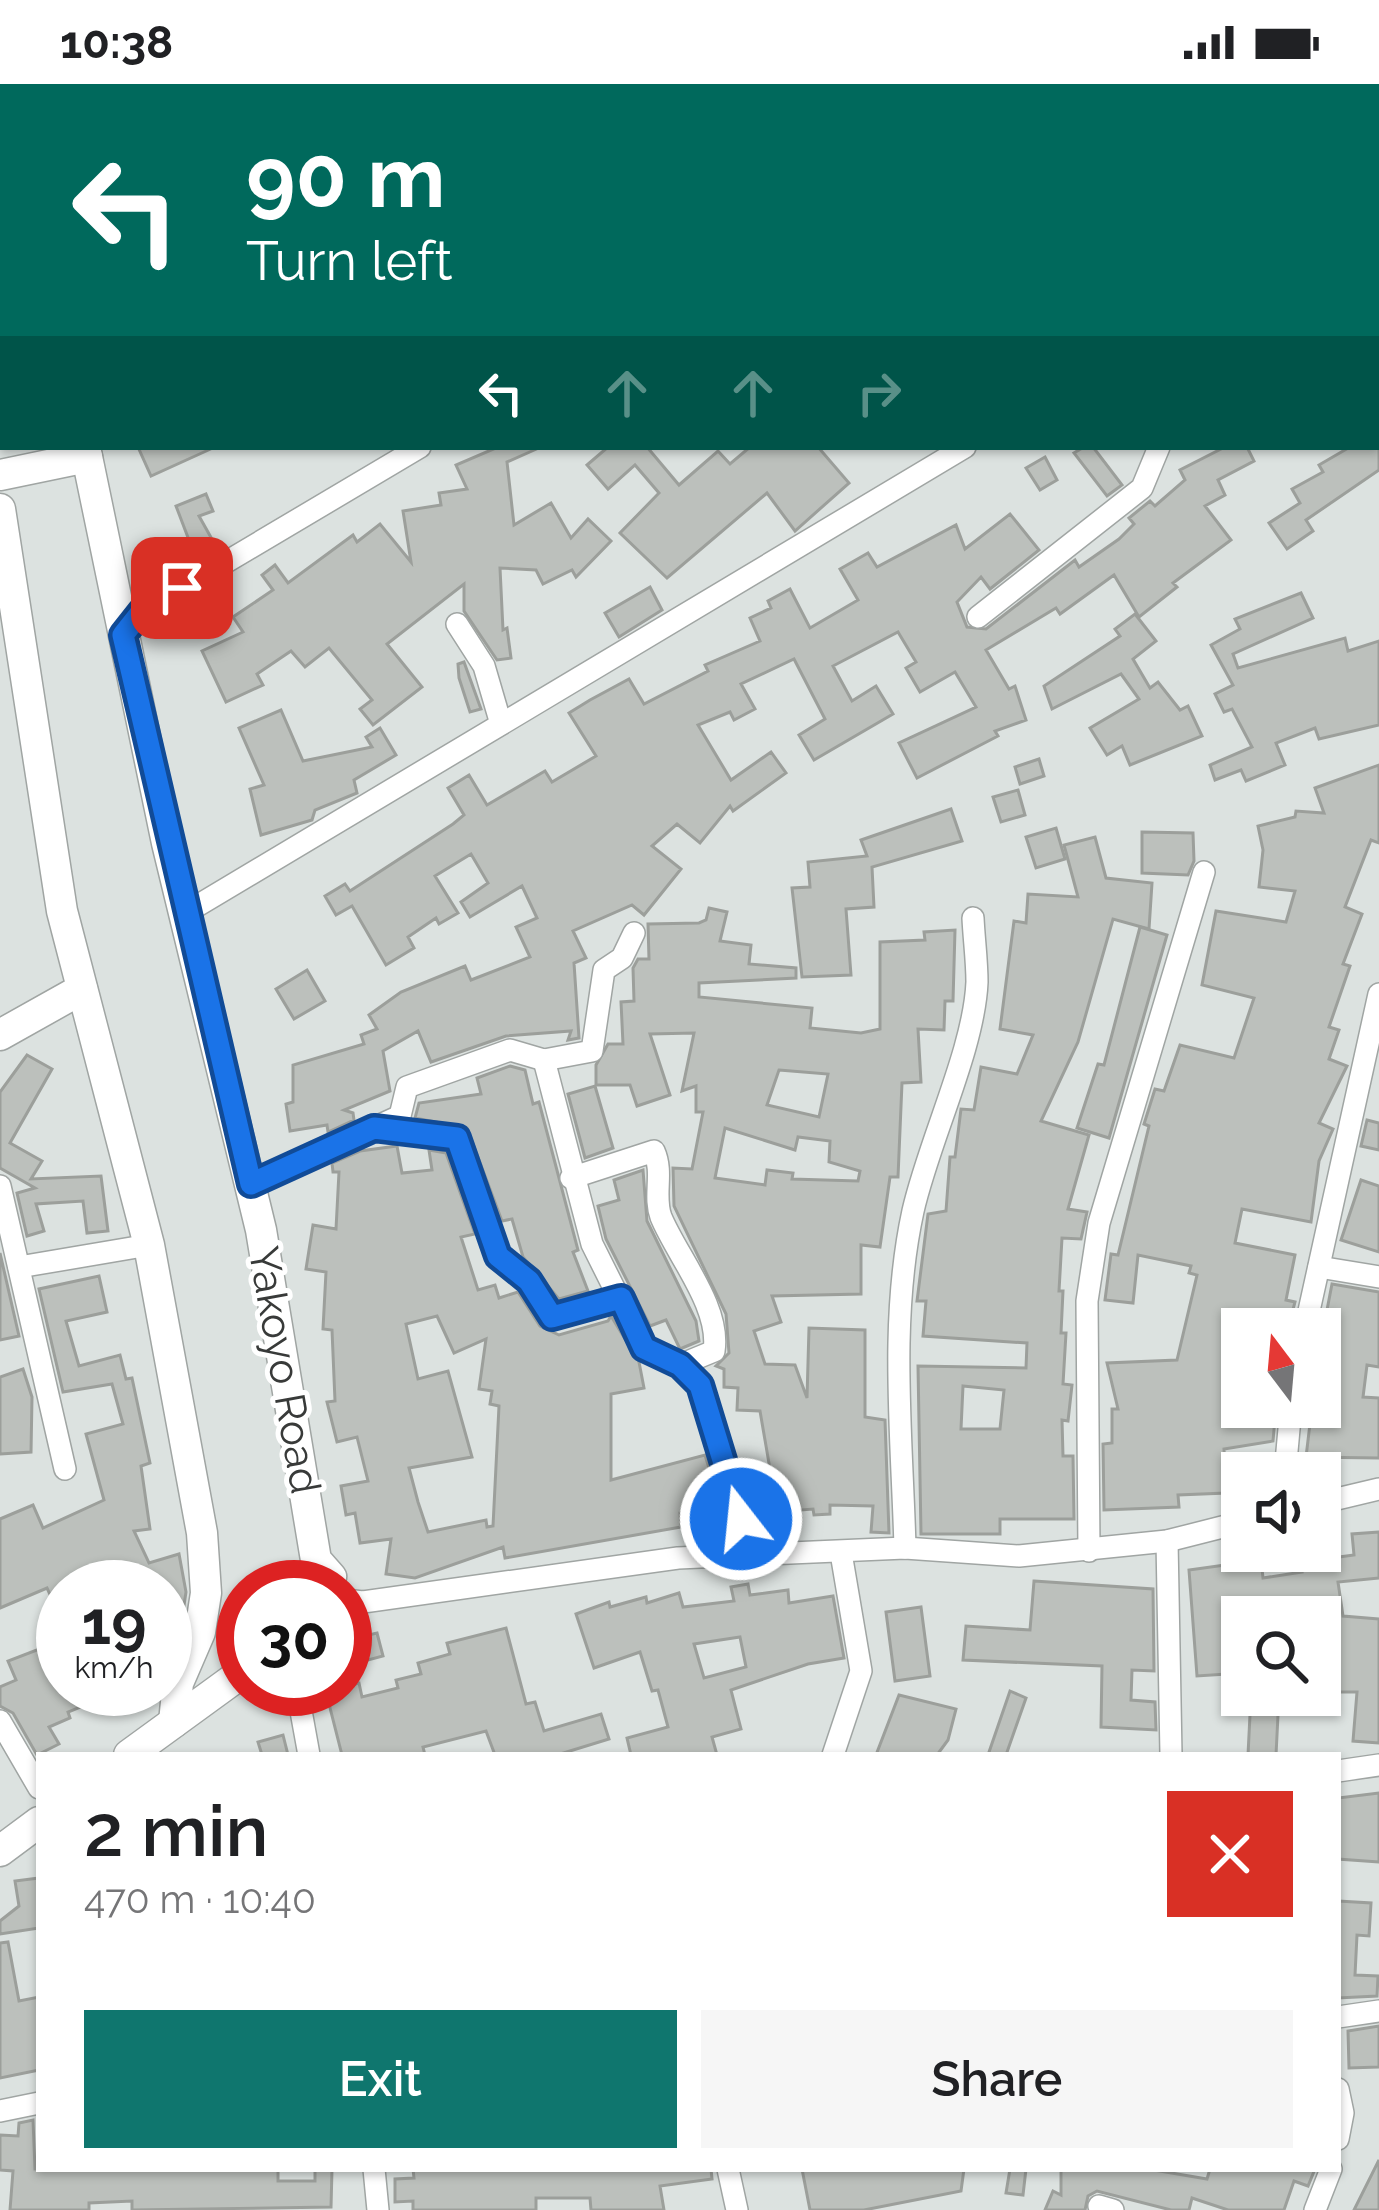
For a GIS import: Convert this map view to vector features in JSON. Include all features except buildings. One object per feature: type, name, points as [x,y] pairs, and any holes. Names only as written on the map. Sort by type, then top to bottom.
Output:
[{"type":"main road","name":"Yakoyo Road","points":[[86,452],[123,635],[251,1184],[282,1341],[316,1560]]},
{"type":"main road","points":[[0,475],[86,452]]},
{"type":"main road","points":[[0,509],[13,697],[149,1245],[202,1533],[206,1593],[200,1632],[178,1683],[174,1722]]},
{"type":"main road","points":[[0,1035],[82,989]]},
{"type":"main road","points":[[133,1752],[216,1692]]},
{"type":"main road","points":[[0,1852],[36,1824]]},
{"type":"street","points":[[123,635],[142,611],[415,450]]},
{"type":"street","points":[[187,912],[960,450]]},
{"type":"street","points":[[978,617],[1142,488],[1158,450]]},
{"type":"street","points":[[457,624],[484,666],[501,724]]},
{"type":"street","points":[[1089,1551],[1087,1300],[1099,1223],[1204,872]]},
{"type":"street","points":[[905,1548],[898,1330],[903,1272],[929,1150],[969,1028],[977,984],[973,918]]},
{"type":"street","points":[[251,1184],[400,1116],[407,1087],[430,1075],[510,1050],[544,1060],[592,1051],[604,970],[622,958],[634,933]]},
{"type":"street","points":[[1309,1308],[1379,994]]},
{"type":"street","points":[[544,1060],[571,1178],[592,1244],[644,1348],[680,1365],[700,1385],[752,1555]]},
{"type":"street","points":[[374,1128],[457,1138],[498,1256],[529,1281],[552,1317],[621,1298]]},
{"type":"street","points":[[571,1178],[654,1151],[658,1211],[689,1270],[716,1340],[714,1351],[680,1365]]},
{"type":"street","points":[[0,1186],[65,1469]]},
{"type":"street","points":[[19,1268],[149,1245]]},
{"type":"street","points":[[1319,1267],[1379,1277]]},
{"type":"street","points":[[1341,1498],[1379,1489]]},
{"type":"street","points":[[372,1601],[678,1558],[905,1548],[1019,1556],[1168,1540],[1221,1527]]},
{"type":"street","points":[[1168,1540],[1171,1752]]},
{"type":"street","points":[[834,1752],[861,1671],[841,1552]]},
{"type":"street","points":[[302,1716],[308,1752]]},
{"type":"street","points":[[0,1721],[36,1783]]},
{"type":"street","points":[[1341,1771],[1379,1766]]},
{"type":"street","points":[[1341,2017],[1379,2012]]},
{"type":"street","points":[[0,2111],[36,2104]]},
{"type":"street","points":[[374,2172],[378,2210]]},
{"type":"street","points":[[729,2172],[737,2210]]},
{"type":"street","points":[[1315,2210],[1330,2172]]},
{"type":"route","points":[[182,588],[142,611],[123,635],[167,843],[251,1184],[374,1128],[457,1138],[498,1256],[529,1281],[552,1317],[621,1298],[644,1348],[680,1365],[700,1385],[741,1519]]}]
